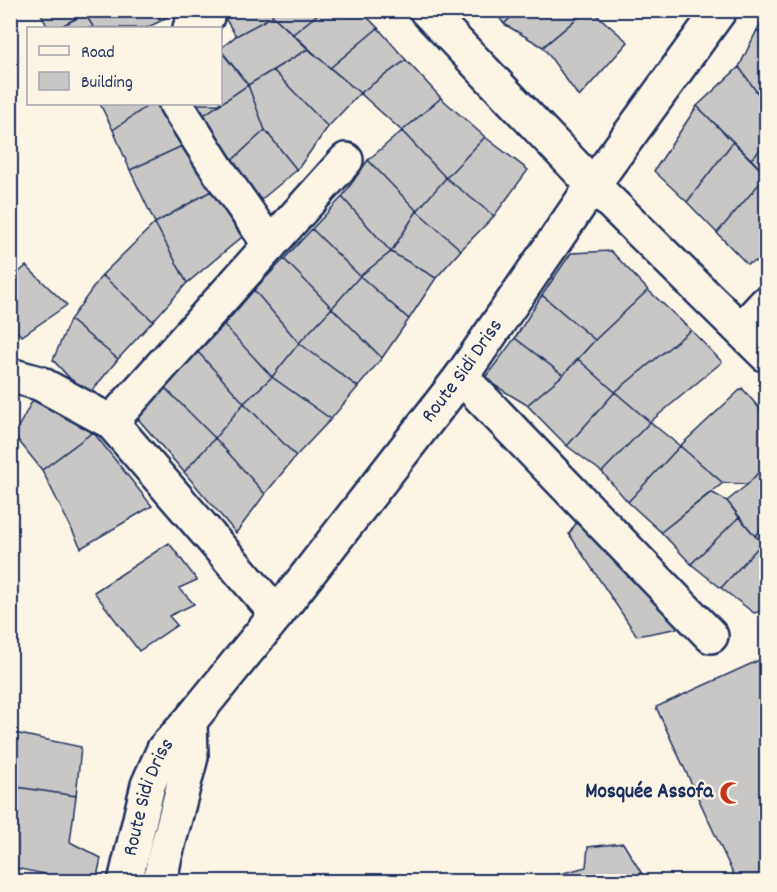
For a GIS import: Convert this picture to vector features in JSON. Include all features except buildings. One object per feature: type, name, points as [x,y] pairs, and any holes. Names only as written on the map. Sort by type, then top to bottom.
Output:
[{"type":"street","points":[[426,10],[593,184],[766,355]]},
{"type":"street","name":"Route Sidi Driss","points":[[125,882],[148,785],[164,748],[190,721],[277,614],[461,377],[593,184],[720,10]]},
{"type":"street","points":[[178,105],[218,170],[270,245]]},
{"type":"street","points":[[111,422],[346,160]]},
{"type":"street","points":[[741,330],[766,303]]},
{"type":"street","points":[[10,375],[39,383],[111,422],[277,614]]},
{"type":"street","points":[[461,377],[711,636]]},
{"type":"street","name":"Route Sidi Driss","points":[[160,882],[191,756],[190,721]]},
{"type":"place","name":"Mosquée Assofa","points":[[731,793]]}]
